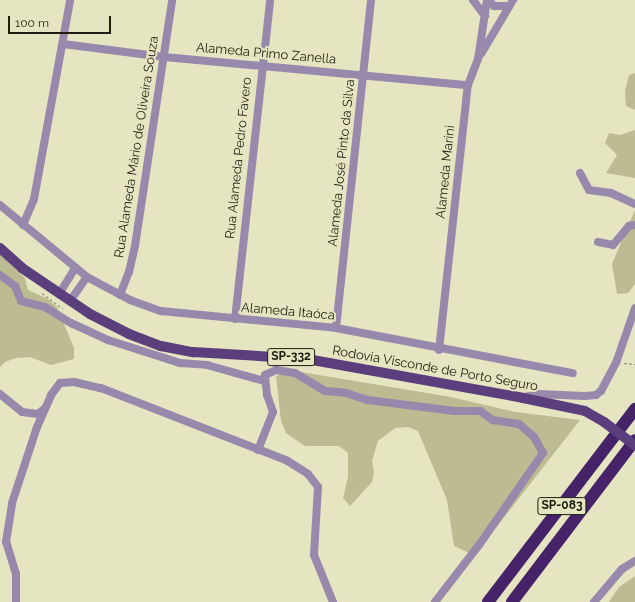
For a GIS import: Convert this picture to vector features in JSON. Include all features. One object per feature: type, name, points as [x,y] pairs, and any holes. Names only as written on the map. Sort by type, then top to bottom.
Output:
[{"type":"highway","name":"SP-083","points":[[488,602],[635,409]]},
{"type":"highway","name":"SP-083","points":[[512,602],[635,440]]},
{"type":"main road","name":"Rodovia Visconde de Porto Seguro","points":[[0,248],[22,268],[70,301],[129,334],[176,349],[307,359],[523,398],[585,411],[604,422],[635,445]]},
{"type":"street","points":[[23,225],[34,199],[70,0]]},
{"type":"street","name":"Rua Alameda Mário de Oliveira Souza","points":[[120,295],[135,246],[172,0]]},
{"type":"street","name":"Rua Alameda Pedro Favero","points":[[235,319],[261,65],[270,0]]},
{"type":"street","name":"Alameda José Pinto da Silva","points":[[336,328],[371,0]]},
{"type":"street","points":[[473,0],[485,16]]},
{"type":"street","points":[[488,0],[494,6],[511,3]]},
{"type":"street","name":"Alameda Marini","points":[[439,350],[468,85],[478,59],[488,0]]},
{"type":"street","points":[[478,59],[511,3]]},
{"type":"street","name":"Alameda Primo Zanella","points":[[63,44],[164,56],[468,85]]},
{"type":"street","points":[[580,173],[589,190],[611,193],[635,204]]},
{"type":"street","name":"Alameda Itaóca","points":[[0,205],[87,277],[120,295],[161,311],[336,328],[439,350],[573,373]]},
{"type":"street","points":[[598,242],[614,244],[629,226],[635,225]]},
{"type":"street","points":[[59,294],[75,268]]},
{"type":"street","points":[[0,275],[15,286],[20,301],[45,307],[71,324],[108,340],[180,363],[207,365],[264,382]]},
{"type":"street","points":[[70,301],[87,277]]},
{"type":"street","points":[[523,398],[538,394],[596,395],[601,391],[616,363],[635,308]]},
{"type":"street","points":[[258,450],[273,412],[264,382],[265,375],[276,370],[290,372],[325,391],[346,393],[368,400],[413,406],[480,411],[493,420],[519,424],[534,437],[543,453],[479,546],[435,602]]},
{"type":"street","points":[[16,602],[16,574],[6,542],[12,503],[51,395],[60,384],[74,382],[101,388],[286,460],[308,474],[318,487],[314,555],[333,602]]},
{"type":"street","points":[[0,394],[22,412],[38,414],[45,409]]},
{"type":"street","points":[[594,602],[622,569],[635,561]]},
{"type":"path","points":[[616,363],[635,364]]},
{"type":"green space","points":[[635,73],[635,110],[626,106],[625,91],[629,75]]},
{"type":"green space","points":[[635,130],[635,178],[606,173],[617,155],[605,143],[609,133],[620,135]]},
{"type":"green space","points":[[635,210],[635,284],[628,293],[617,294],[612,264]]},
{"type":"green space","points":[[0,254],[25,278],[28,290],[48,299],[57,307],[74,348],[74,359],[51,365],[30,357],[16,358],[5,362],[0,367]]},
{"type":"green space","points":[[286,372],[301,372],[451,397],[515,412],[580,420],[495,529],[469,553],[454,546],[447,500],[418,431],[408,427],[395,428],[378,441],[372,461],[374,472],[372,482],[350,506],[343,498],[348,477],[348,453],[339,446],[305,446],[286,433],[281,421],[276,376]]},
{"type":"green space","points":[[635,576],[635,602],[609,602],[619,587]]}]
